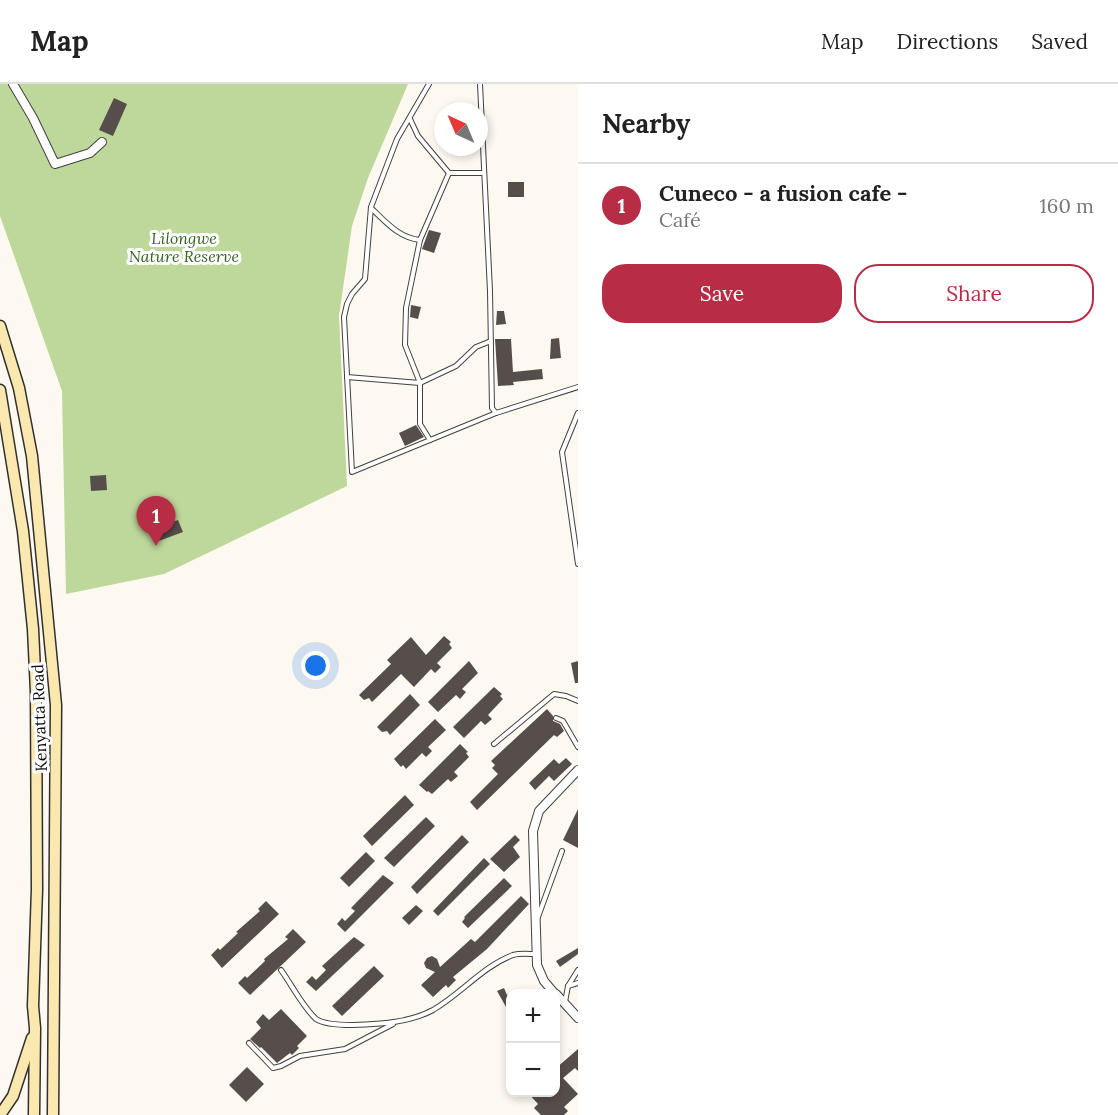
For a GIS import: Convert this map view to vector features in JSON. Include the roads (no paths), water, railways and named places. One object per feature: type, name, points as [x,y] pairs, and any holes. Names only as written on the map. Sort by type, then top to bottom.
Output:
[{"type":"main road","name":"Kenyatta Road","points":[[0,326],[19,388],[32,456],[56,705],[53,1115]]},
{"type":"main road","name":"Kenyatta Road","points":[[1,392],[14,463],[28,579],[36,692],[37,889],[33,1006],[34,1115]]},
{"type":"main road","points":[[0,1115],[13,1096],[35,1028]]},
{"type":"street","points":[[13,84],[56,164],[90,153],[102,142]]},
{"type":"street","points":[[551,989],[537,965],[534,824],[545,803],[578,770]]},
{"type":"street","points":[[560,1000],[578,1018]]},
{"type":"lane","points":[[429,84],[397,139],[371,207],[365,279],[352,294],[344,317],[352,472],[496,413],[578,387]]},
{"type":"lane","points":[[480,84],[492,408],[496,413]]},
{"type":"lane","points":[[410,119],[418,136],[449,172],[484,173]]},
{"type":"lane","points":[[430,440],[420,424],[420,383],[405,345],[406,308],[420,240],[449,172]]},
{"type":"lane","points":[[371,207],[393,229],[410,239],[420,240]]},
{"type":"lane","points":[[347,377],[420,383],[456,366],[476,347],[491,341]]},
{"type":"lane","points":[[578,413],[562,452],[578,564]]},
{"type":"lane","points":[[494,744],[554,694],[566,696],[578,702]]},
{"type":"lane","points":[[556,718],[566,724],[578,747]]},
{"type":"lane","points":[[536,923],[562,851]]},
{"type":"lane","points":[[281,970],[310,1011],[321,1022],[343,1025],[379,1024],[399,1021],[431,1011],[497,963],[514,955],[536,954]]},
{"type":"lane","points":[[564,1004],[568,986],[578,970]]},
{"type":"lane","points":[[568,986],[578,983]]},
{"type":"lane","points":[[249,1043],[273,1068],[300,1056],[345,1049],[399,1021]]},
{"type":"place","name":"Cuneco - a fusion cafe -","points":[[156,546]]},
{"type":"park label","name":"Lilongwe Nature Reserve","points":[[184,247]]}]
